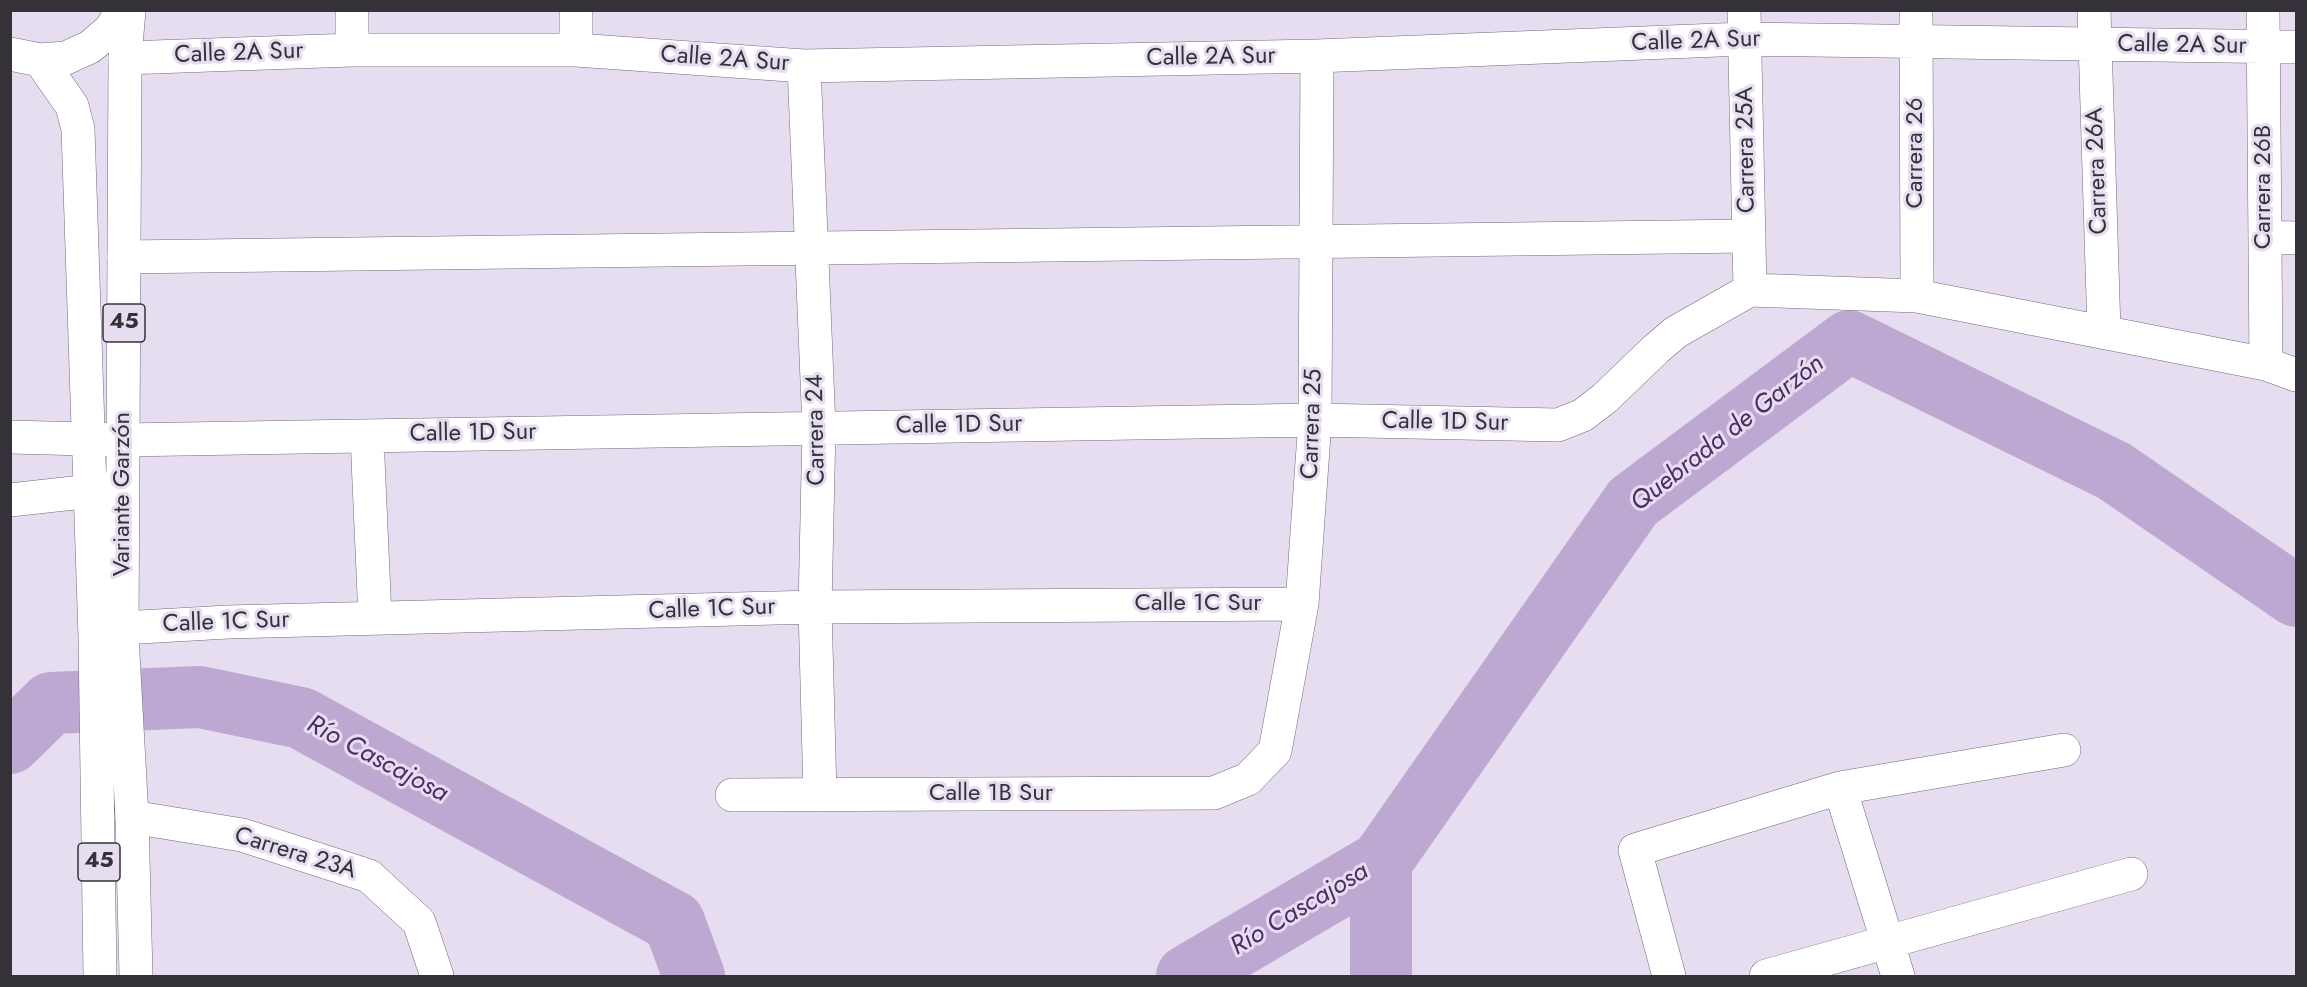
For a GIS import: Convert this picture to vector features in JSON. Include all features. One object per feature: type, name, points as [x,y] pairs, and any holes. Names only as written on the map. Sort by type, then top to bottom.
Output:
[{"type":"main road","name":"45","points":[[25,57],[66,58],[90,47],[111,29],[122,10]]},
{"type":"main road","name":"Variante Garzón","points":[[100,976],[112,747],[113,634],[123,487],[125,58],[129,10]]},
{"type":"main road","points":[[352,10],[352,50]]},
{"type":"main road","points":[[576,10],[576,50]]},
{"type":"main road","name":"Carrera 26A","points":[[2094,10],[2104,332]]},
{"type":"main road","name":"Carrera 26B","points":[[2263,10],[2266,364]]},
{"type":"main road","name":"Calle 2A Sur","points":[[125,58],[352,50],[576,50],[804,66],[1317,56],[1744,25],[1916,26],[2094,45],[2296,47]]},
{"type":"main road","name":"Carrera 25A","points":[[1744,25],[1750,290]]},
{"type":"main road","name":"Carrera 26","points":[[1916,26],[1917,296]]},
{"type":"main road","name":"Carrera 25","points":[[1248,779],[1275,751],[1302,604],[1315,420],[1317,56]]},
{"type":"main road","name":"Variante Garzón","points":[[25,57],[72,106],[78,129],[89,490],[113,634]]},
{"type":"main road","name":"Carrera 24","points":[[804,66],[819,428],[815,607],[820,795]]},
{"type":"main road","points":[[124,257],[1749,236]]},
{"type":"main road","points":[[2265,237],[2296,238]]},
{"type":"main road","points":[[1750,290],[1917,296],[2266,364],[2296,375]]},
{"type":"main road","name":"Calle 1D Sur","points":[[10,437],[123,440],[1315,420],[1558,425],[1583,415],[1605,398],[1676,332],[1750,290]]},
{"type":"main road","points":[[366,436],[375,618]]},
{"type":"main road","points":[[10,500],[123,487]]},
{"type":"main road","name":"Calle 1C Sur","points":[[113,634],[228,622],[375,618],[815,607],[1302,604]]},
{"type":"main road","name":"Variante Garzón","points":[[112,747],[132,817],[136,976]]},
{"type":"main road","points":[[1669,976],[1635,850],[1840,788],[2064,750]]},
{"type":"main road","name":"Calle 1B Sur","points":[[732,795],[1214,793],[1248,779]]},
{"type":"main road","points":[[1840,788],[1898,976]]},
{"type":"main road","name":"Carrera 23A","points":[[132,817],[242,835],[369,876],[419,922],[437,976]]},
{"type":"main road","points":[[1766,976],[2131,874]]},
{"type":"waterway","name":"Quebrada de Garzón","points":[[1381,976],[1381,862],[1633,502],[1849,341],[2114,471],[2296,596]]},
{"type":"waterway","name":"Río Cascajosa","points":[[10,743],[51,703],[200,697],[301,718],[674,922],[694,976]]},
{"type":"waterway","name":"Río Cascajosa","points":[[1187,976],[1381,862]]}]
